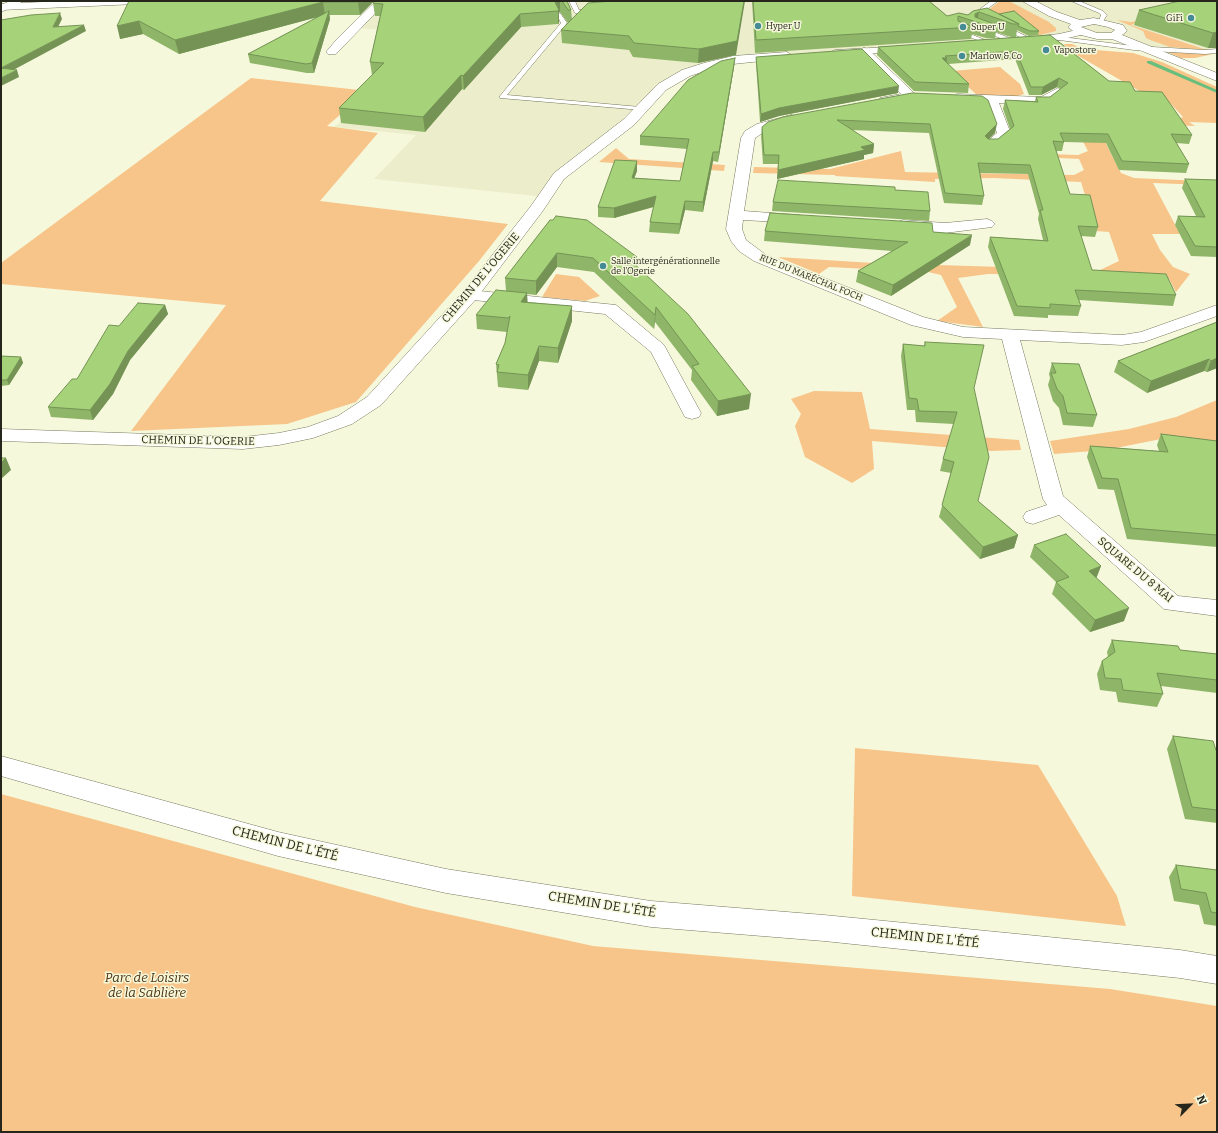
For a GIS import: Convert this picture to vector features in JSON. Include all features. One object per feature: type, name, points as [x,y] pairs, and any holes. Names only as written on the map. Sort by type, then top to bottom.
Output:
[{"type":"street","points":[[3,8],[19,1]]},
{"type":"street","points":[[3,8],[54,3],[136,1]]},
{"type":"street","points":[[332,52],[341,41],[382,1]]},
{"type":"street","points":[[1027,1],[1097,36],[1114,36],[1217,77]]},
{"type":"street","points":[[959,45],[1054,38],[1080,27],[1100,22],[1119,27],[1121,31],[1114,36]]},
{"type":"street","points":[[826,54],[920,48]]},
{"type":"street","points":[[864,51],[917,97],[872,104]]},
{"type":"street","name":"CHEMIN DE L'OGERIE","points":[[1,435],[243,443],[279,439],[313,432],[345,420],[374,401],[470,295],[537,209],[559,176],[629,122],[662,87],[679,76],[693,70],[733,60],[796,55]]},
{"type":"street","points":[[947,98],[1044,101],[1058,92]]},
{"type":"street","points":[[991,99],[1004,134],[991,144]]},
{"type":"street","name":"RUE DU MARÉCHAL FOCH","points":[[803,117],[770,124],[750,134],[748,138],[734,229],[739,241],[751,253],[767,261],[932,326],[963,332],[1110,340],[1134,338],[1156,333],[1217,310]]},
{"type":"street","points":[[736,215],[813,219]]},
{"type":"street","points":[[890,224],[944,228],[987,224]]},
{"type":"street","points":[[470,295],[610,308],[658,349],[692,413]]},
{"type":"street","name":"SQUARE DU 8 MAI","points":[[1010,335],[1053,499],[1172,603],[1217,608]]},
{"type":"street","points":[[1033,517],[1063,507]]},
{"type":"street","name":"CHEMIN DE L'ÉTÉ","points":[[1,766],[278,844],[446,881],[652,914],[824,928],[1157,962],[1217,970]]},
{"type":"lane","points":[[572,1],[577,12],[600,10]]},
{"type":"lane","points":[[994,1],[979,12],[981,15],[1030,40]]},
{"type":"lane","points":[[1074,1],[1101,12],[1104,15],[1100,22]]},
{"type":"lane","points":[[560,16],[564,23],[502,97],[640,109]]},
{"type":"lane","points":[[976,28],[1013,41]]},
{"type":"lane","points":[[958,31],[990,43]]},
{"type":"lane","points":[[1054,38],[1148,49],[1205,52],[1217,51]]},
{"type":"shaded area","points":[[382,1],[1217,1],[1217,52],[1174,60],[1123,38],[1086,34],[747,59],[686,73],[578,162],[545,197],[374,179],[416,135],[334,127],[378,92],[441,34],[355,28]]},
{"type":"green space","points":[[1000,1],[1009,1],[1049,22],[1056,28],[1056,31],[1040,35],[1029,35],[1004,24],[987,11]]},
{"type":"green space","points":[[1117,20],[1131,22],[1142,20],[1131,25],[1207,50],[1170,47],[1146,38],[1143,31]]},
{"type":"green space","points":[[1064,44],[1072,44],[1083,49],[1133,53],[1162,62],[1217,87],[1217,123],[1189,122],[1195,126],[1168,125],[1103,138],[1121,173],[1134,178],[1203,181],[1206,185],[1153,183],[1180,234],[1152,234],[1160,250],[1173,267],[1190,274],[1176,292],[1169,279],[1121,275],[988,274],[958,278],[983,327],[937,321],[957,307],[941,275],[928,272],[829,267],[819,274],[778,257],[873,263],[1100,270],[1119,261],[1109,232],[1096,231],[1081,182],[994,178],[935,179],[935,182],[835,175],[753,173],[754,167],[830,169],[901,151],[905,172],[1074,175],[1084,170],[1079,159],[1022,156],[1021,153],[1078,155],[1088,151],[1080,136],[1174,121],[1183,117],[1171,104],[1143,93],[1068,50]]},
{"type":"green space","points":[[1166,51],[1213,54],[1195,58],[1181,58]]},
{"type":"green space","points":[[1000,67],[1020,84],[1024,94],[1014,97],[978,96],[951,71]]},
{"type":"green space","points":[[251,78],[368,91],[327,126],[378,133],[320,201],[508,224],[479,261],[356,402],[287,424],[131,431],[226,305],[1,284],[1,263]]},
{"type":"green space","points":[[616,148],[629,159],[725,165],[724,171],[599,162]]},
{"type":"green space","points":[[556,274],[579,277],[600,296],[585,301],[542,297]]},
{"type":"green space","points":[[814,391],[862,392],[870,429],[1019,440],[1021,450],[991,451],[872,441],[874,469],[852,483],[805,457],[795,426],[801,414],[791,399]]},
{"type":"green space","points":[[1217,400],[1217,441],[1166,438],[1106,450],[1054,454],[1050,441],[1129,429],[1176,417]]},
{"type":"green space","points":[[855,748],[1038,765],[1117,896],[1126,926],[852,896]]},
{"type":"green space","name":"Parc de Loisirs de la Sablière","points":[[1,794],[415,907],[593,946],[1110,989],[1217,1006],[1217,1132],[1,1132]]},
{"type":"building","points":[[129,1],[359,1],[323,2],[175,40],[139,21],[117,26]]},
{"type":"building","points":[[375,1],[556,1],[555,2],[559,10],[520,14],[423,117],[339,108],[384,63],[370,62],[383,4],[373,3]]},
{"type":"building","points":[[562,1],[567,1],[571,10],[568,10]]},
{"type":"building","points":[[612,1],[744,1],[737,41],[699,49],[634,43],[629,36],[561,30],[588,3]]},
{"type":"building","points":[[753,1],[929,1],[947,16],[959,13],[968,15],[973,11],[987,8],[1019,24],[1013,24],[979,12],[975,14],[975,17],[997,25],[988,26],[958,16],[958,21],[974,27],[756,40]]},
{"type":"building","points":[[1180,1],[1217,1],[1217,32],[1213,33],[1139,10]]},
{"type":"building","points":[[329,11],[312,63],[306,64],[248,54]]},
{"type":"building","points":[[1014,11],[1039,31],[1030,31],[1018,26],[1019,24],[999,14]]},
{"type":"building","points":[[60,13],[53,27],[84,25],[1,68],[1,20],[31,15]]},
{"type":"building","points":[[1050,35],[1109,81],[1130,82],[1135,91],[1162,92],[1192,135],[1171,134],[1189,164],[1122,161],[1108,134],[1060,133],[1064,142],[1053,141],[1070,194],[1090,195],[1098,227],[1078,226],[1092,270],[1166,274],[1176,295],[1075,290],[1081,306],[1050,304],[1050,308],[1017,306],[990,237],[1048,241],[1040,210],[1043,210],[1030,165],[978,163],[984,196],[945,193],[930,124],[837,120],[874,144],[861,147],[865,150],[778,170],[779,155],[764,155],[762,127],[768,122],[783,117],[912,93],[982,96],[988,100],[997,124],[985,136],[988,139],[998,139],[1014,126],[1005,100],[1038,102],[1036,97],[1050,97],[1068,83],[1059,78],[1043,87],[1031,87],[1016,51],[945,56],[947,58],[942,58],[969,84],[915,82],[878,47]]},
{"type":"building","points":[[862,49],[899,86],[779,108],[761,114],[756,57]]},
{"type":"building","points":[[735,58],[719,152],[713,152],[703,202],[685,201],[680,224],[650,222],[656,196],[614,208],[598,207],[615,160],[637,161],[632,178],[680,181],[689,139],[640,136],[688,80],[721,61]]},
{"type":"building","points":[[1,68],[17,70],[1,78]]},
{"type":"building","points":[[1185,179],[1217,180],[1217,247],[1195,246],[1178,216],[1205,217]]},
{"type":"building","points":[[778,180],[895,187],[895,190],[928,192],[930,211],[773,202]]},
{"type":"building","points":[[770,213],[932,223],[933,232],[972,235],[893,285],[858,271],[908,242],[765,231]]},
{"type":"building","points":[[556,216],[587,220],[637,257],[629,259],[688,314],[751,394],[718,401],[692,366],[699,364],[656,307],[655,315],[593,258],[557,253],[536,281],[505,278],[550,220],[553,220]]},
{"type":"building","points":[[496,290],[527,293],[521,302],[572,306],[558,348],[539,346],[528,375],[497,372],[499,365],[496,364],[505,343],[510,316],[508,318],[476,315]]},
{"type":"building","points":[[138,303],[165,305],[128,351],[110,384],[90,410],[48,407],[72,379],[77,379],[109,325],[119,326]]},
{"type":"building","points":[[1217,322],[1217,358],[1211,361],[1209,359],[1151,381],[1118,361]]},
{"type":"building","points":[[925,342],[984,345],[974,388],[989,457],[978,501],[1018,535],[983,547],[942,505],[954,462],[943,459],[957,412],[919,411],[917,399],[909,398],[903,344],[925,346]]},
{"type":"building","points":[[1,356],[21,357],[7,380],[1,380]]},
{"type":"building","points":[[1052,363],[1079,364],[1097,415],[1067,413],[1063,396],[1057,389],[1051,373],[1056,373]]},
{"type":"building","points":[[1161,434],[1217,441],[1217,535],[1131,528],[1118,479],[1102,478],[1090,446],[1168,452]]},
{"type":"building","points":[[1,458],[6,458],[1,463]]},
{"type":"building","points":[[1066,534],[1101,566],[1089,571],[1129,608],[1095,620],[1056,582],[1069,577],[1034,545]]},
{"type":"building","points":[[1112,640],[1178,646],[1180,650],[1217,654],[1217,680],[1157,673],[1163,694],[1123,690],[1121,679],[1105,678],[1102,661],[1115,652]]},
{"type":"building","points":[[1173,736],[1213,741],[1217,753],[1217,810],[1192,807]]},
{"type":"building","points":[[1176,865],[1217,870],[1217,913],[1211,912],[1206,893],[1181,889]]},
{"type":"waterway","points":[[1149,62],[1217,92]]},
{"type":"place","name":"GiFi","points":[[1191,18]]},
{"type":"place","name":"Hyper U","points":[[758,26]]},
{"type":"place","name":"Super U","points":[[963,27]]},
{"type":"place","name":"Vapostore","points":[[1046,50]]},
{"type":"place","name":"Marlow & Co","points":[[962,56]]},
{"type":"place","name":"Salle intergénérationnelle de l’Ogerie","points":[[603,266]]}]
